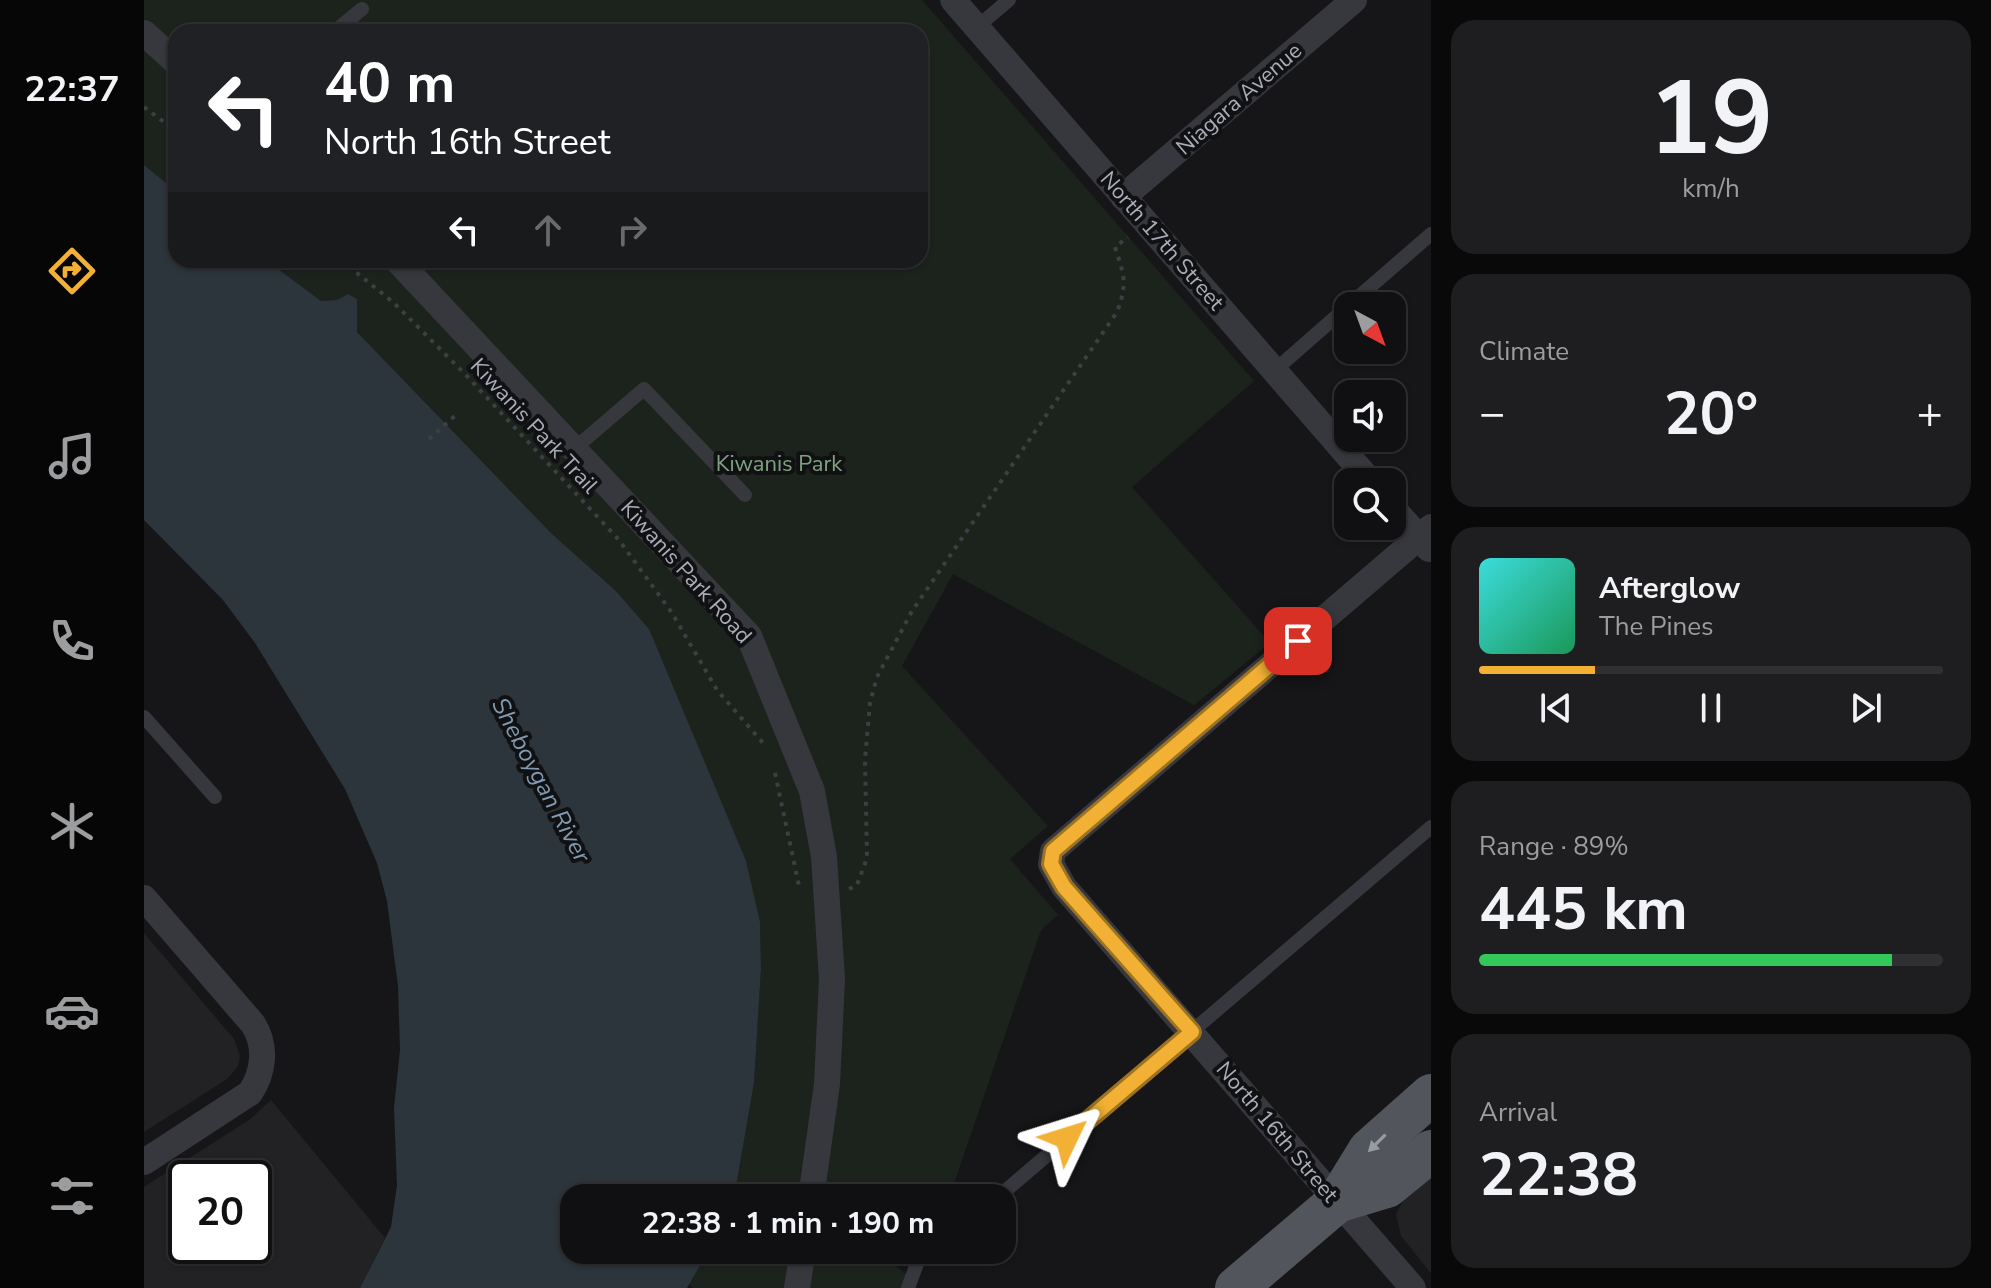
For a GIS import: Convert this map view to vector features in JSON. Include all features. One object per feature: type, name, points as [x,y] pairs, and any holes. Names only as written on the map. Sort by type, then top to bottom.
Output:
[{"type":"main road","points":[[1236,1288],[1337,1202],[1369,1150],[1431,1095]]},
{"type":"main road","points":[[1337,1202],[1387,1187],[1431,1151]]},
{"type":"street","name":"North 17th Street","points":[[953,0],[1359,468]]},
{"type":"street","name":"Niagara Avenue","points":[[1123,197],[1354,0]]},
{"type":"street","points":[[144,33],[168,55]]},
{"type":"street","name":"Kiwanis Park Road","points":[[404,268],[749,636],[812,791],[828,899],[832,979],[827,1084],[813,1184]]},
{"type":"street","points":[[1406,519],[1427,538]]},
{"type":"street","name":"North 16th Street","points":[[1413,1288],[1064,887],[1051,864],[1053,851],[1427,538]]},
{"type":"street","points":[[144,898],[253,1024],[261,1042],[261,1064],[250,1093],[144,1162]]},
{"type":"street","points":[[797,1288],[801,1264]]},
{"type":"lane","points":[[977,27],[1009,0]]},
{"type":"lane","points":[[344,24],[362,9]]},
{"type":"lane","points":[[1364,292],[1431,234]]},
{"type":"lane","points":[[1274,371],[1334,318]]},
{"type":"lane","points":[[574,449],[644,389],[745,495]]},
{"type":"lane","points":[[144,717],[215,797]]},
{"type":"lane","points":[[1013,1184],[1431,827]]},
{"type":"lane","points":[[908,1288],[917,1264]]},
{"type":"path","points":[[144,107],[168,125]]},
{"type":"path","points":[[828,899],[857,885],[867,858],[865,759],[870,703],[877,677],[912,611],[1117,312],[1124,292],[1125,272],[1115,247],[1146,224]]},
{"type":"path","name":"Kiwanis Park Trail","points":[[351,268],[394,303],[455,364],[619,540],[672,613],[717,690],[767,750]]},
{"type":"path","points":[[429,439],[457,414]]},
{"type":"path","points":[[771,762],[780,787],[799,888]]},
{"type":"shaded area","points":[[144,933],[234,1039],[240,1056],[238,1066],[227,1079],[144,1132]]},
{"type":"shaded area","points":[[271,1100],[385,1238],[360,1288],[144,1288],[144,1187],[168,1172],[168,1264],[272,1264],[272,1160],[186,1160],[249,1120]]},
{"type":"shaded area","points":[[1431,1170],[1431,1273],[1401,1236],[1396,1214],[1408,1192]]},
{"type":"green space","name":"Kiwanis Park","points":[[144,0],[922,0],[1254,381],[1132,487],[1270,643],[1194,705],[953,574],[902,666],[1048,826],[1010,859],[1058,915],[1041,930],[954,1184],[736,1184],[754,1083],[761,969],[760,922],[649,629],[616,591],[552,534],[357,332],[357,299],[348,294],[337,300],[321,301],[277,268],[928,268],[928,24],[168,24],[168,184],[144,165]]},
{"type":"green space","points":[[701,1264],[894,1264],[906,1274],[902,1288],[693,1288],[689,1284]]},
{"type":"water","name":"Sheboygan River","points":[[144,165],[168,184],[168,268],[277,268],[321,301],[337,300],[348,294],[357,299],[357,332],[552,534],[616,591],[649,629],[746,861],[760,922],[761,969],[754,1083],[736,1184],[560,1184],[560,1264],[701,1264],[687,1288],[360,1288],[391,1227],[397,1185],[394,1108],[400,1050],[398,986],[387,901],[377,863],[345,789],[255,643],[223,600],[144,520]]},
{"type":"route","points":[[1067,1138],[1192,1032],[1064,887],[1051,864],[1053,851],[1298,641]]}]
